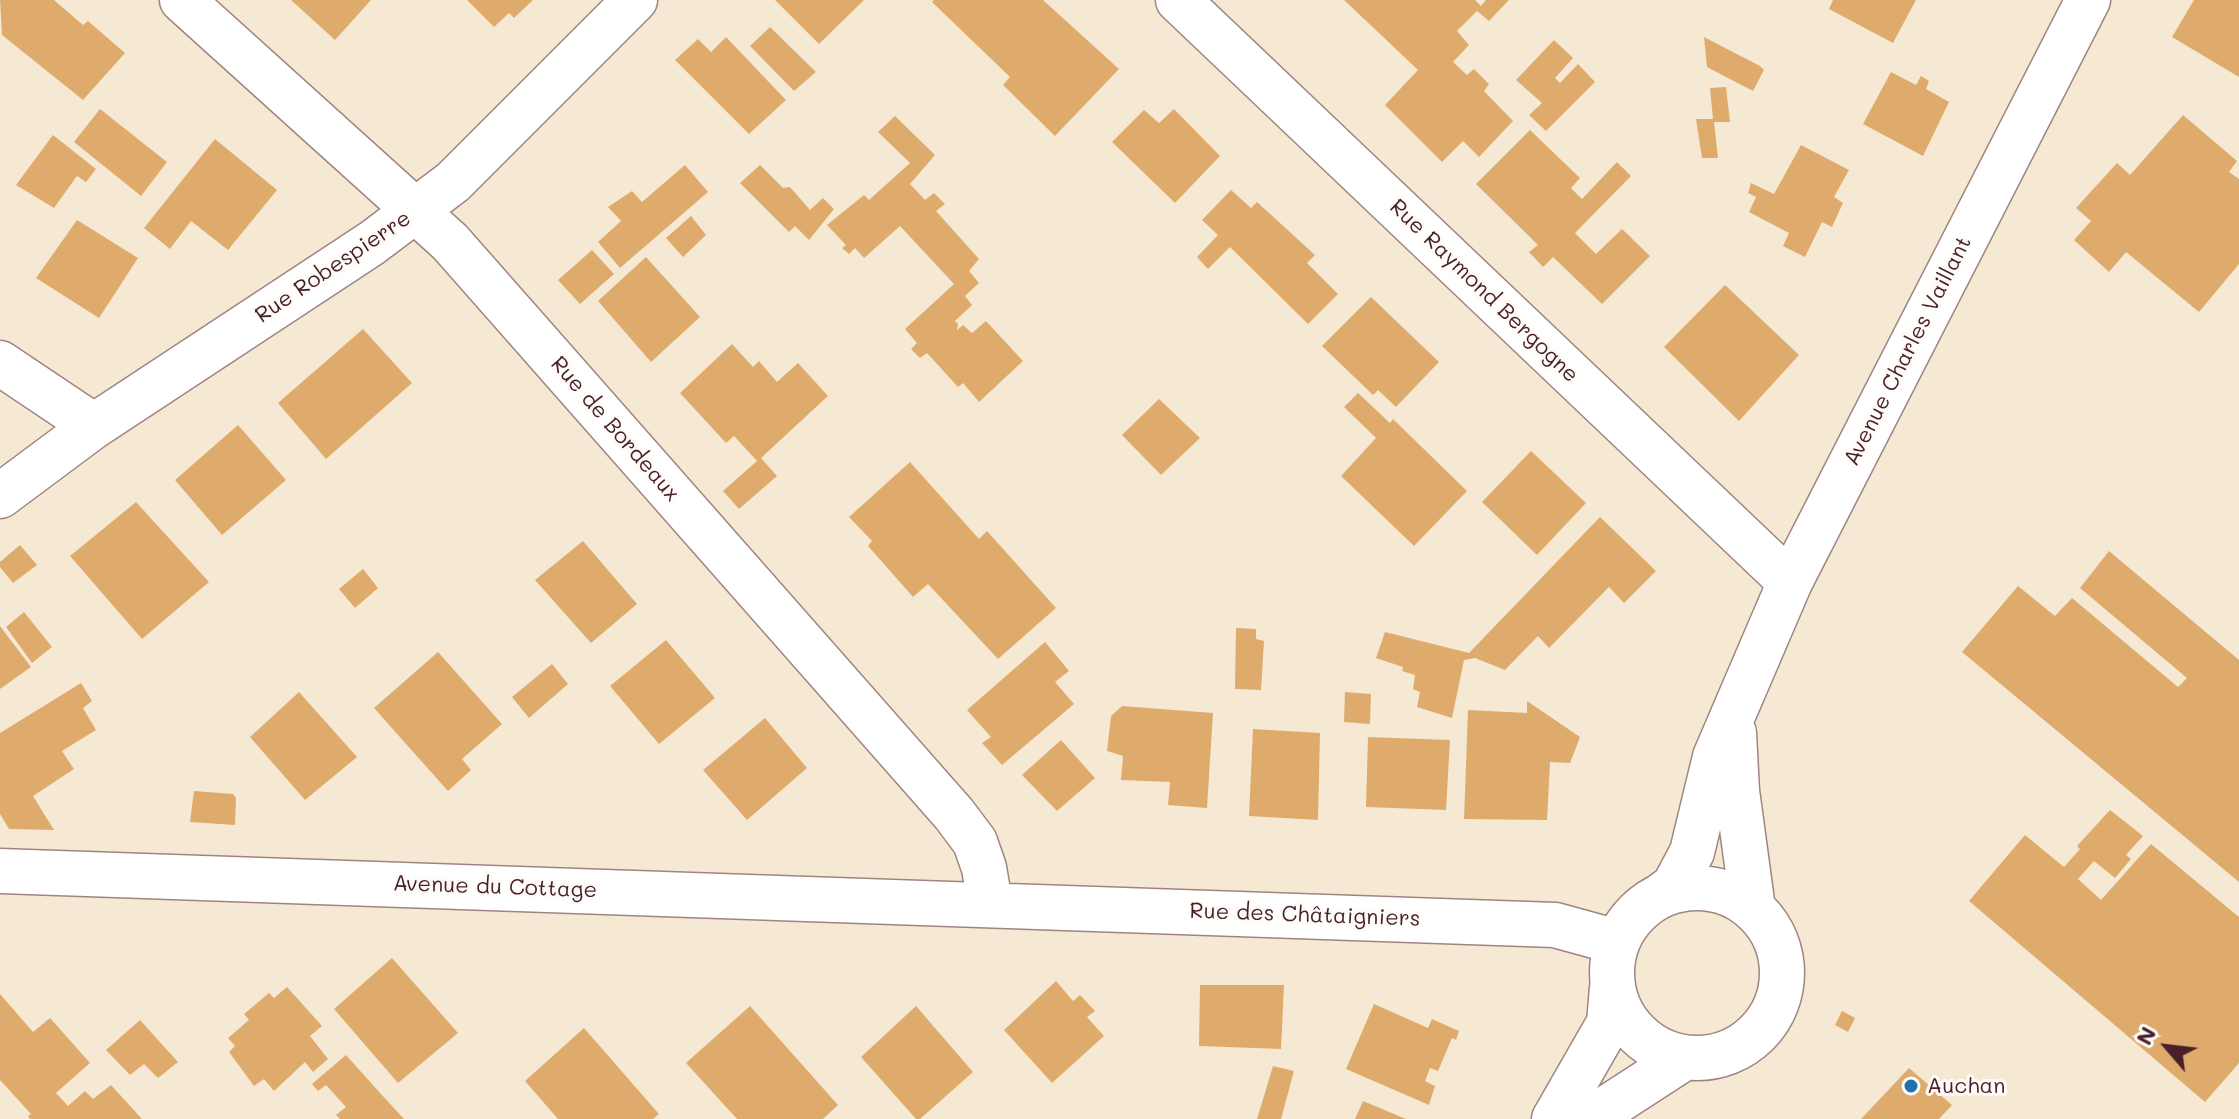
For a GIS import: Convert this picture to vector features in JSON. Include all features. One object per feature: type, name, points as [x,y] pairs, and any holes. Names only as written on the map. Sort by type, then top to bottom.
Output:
[{"type":"street","name":"Rue de Bordeaux","points":[[182,0],[450,242],[954,814],[975,842],[984,868],[990,903]]},
{"type":"street","name":"Rue Robespierre","points":[[0,496],[94,426],[372,243],[453,182],[635,0]]},
{"type":"street","name":"Rue Raymond Bergogne","points":[[1178,0],[1790,582]]},
{"type":"street","name":"Avenue Charles Vaillant","points":[[1663,894],[1674,886],[1692,852],[1711,771],[1735,706],[1790,582],[2088,0]]},
{"type":"street","points":[[0,363],[94,426]]},
{"type":"street","name":"Avenue Charles Vaillant","points":[[1735,706],[1737,791],[1753,909]]},
{"type":"street","name":"Avenue du Cottage","points":[[0,871],[990,903]]},
{"type":"street","points":[[1554,1119],[1603,1036],[1613,1006],[1612,988],[1611,969],[1617,942],[1632,916],[1663,894],[1682,889],[1711,889],[1738,898],[1766,923],[1781,958],[1783,978],[1772,1014],[1761,1031],[1730,1052],[1712,1058],[1684,1058],[1655,1049],[1627,1024],[1612,988]]},
{"type":"street","name":"Rue des Châtaigniers","points":[[990,903],[1555,925],[1617,942]]},
{"type":"street","points":[[1590,1119],[1684,1058]]},
{"type":"building","points":[[0,0],[54,0],[83,25],[88,21],[125,53],[83,100],[2,35]]},
{"type":"building","points":[[291,0],[371,0],[335,40]]},
{"type":"building","points":[[467,0],[533,0],[514,18],[509,13],[494,27]]},
{"type":"building","points":[[775,0],[864,0],[819,44]]},
{"type":"building","points":[[1043,0],[1119,69],[1055,136],[1003,85],[1010,77],[932,2]]},
{"type":"building","points":[[1344,0],[1475,0],[1481,6],[1486,0],[1509,0],[1489,21],[1477,11],[1457,31],[1469,45],[1453,62],[1467,75],[1474,69],[1489,84],[1484,91],[1513,121],[1479,157],[1463,141],[1442,162],[1385,105],[1418,70]]},
{"type":"building","points":[[1833,0],[1916,0],[1893,43],[1829,9]]},
{"type":"building","points":[[2194,0],[2239,0],[2239,77],[2172,37]]},
{"type":"building","points":[[770,27],[816,72],[794,91],[750,46]]},
{"type":"building","points":[[726,37],[786,100],[749,134],[675,60],[698,39],[711,52]]},
{"type":"building","points":[[1704,37],[1764,70],[1753,91],[1707,67]]},
{"type":"building","points":[[1554,40],[1573,58],[1555,78],[1560,83],[1578,64],[1595,82],[1546,131],[1529,115],[1542,103],[1516,80]]},
{"type":"building","points":[[1891,72],[1916,85],[1921,76],[1929,81],[1926,89],[1949,102],[1923,156],[1863,124]]},
{"type":"building","points":[[1726,87],[1730,122],[1714,122],[1718,158],[1702,158],[1696,119],[1713,119],[1710,88]]},
{"type":"building","points":[[100,109],[167,162],[141,196],[74,142]]},
{"type":"building","points":[[1174,109],[1220,156],[1175,203],[1112,142],[1144,110],[1159,123]]},
{"type":"building","points":[[2183,115],[2237,161],[2229,172],[2239,179],[2239,264],[2199,312],[2126,252],[2109,272],[2074,240],[2091,221],[2076,208],[2117,163],[2130,175]]},
{"type":"building","points":[[895,116],[935,155],[910,184],[925,200],[934,193],[945,204],[936,211],[979,259],[969,271],[979,283],[965,296],[972,305],[955,321],[957,330],[963,325],[972,333],[986,321],[1023,361],[979,402],[963,383],[958,387],[927,353],[920,358],[911,349],[917,343],[905,329],[954,284],[900,226],[864,258],[855,248],[849,254],[842,248],[846,245],[827,225],[864,195],[869,200],[910,163],[878,132]]},
{"type":"building","points":[[1530,130],[1580,178],[1571,188],[1582,199],[1617,162],[1631,176],[1575,233],[1596,254],[1622,229],[1650,256],[1602,304],[1553,257],[1543,267],[1529,252],[1538,245],[1476,184]]},
{"type":"building","points":[[53,135],[96,169],[86,182],[77,176],[54,208],[16,185]]},
{"type":"building","points":[[215,139],[277,190],[228,250],[191,221],[170,249],[144,228]]},
{"type":"building","points":[[1801,145],[1849,170],[1834,197],[1843,203],[1832,227],[1822,222],[1805,257],[1783,246],[1789,233],[1749,212],[1756,197],[1748,193],[1751,183],[1774,194]]},
{"type":"building","points":[[685,165],[708,192],[620,268],[598,242],[621,221],[608,207],[632,191],[642,202]]},
{"type":"building","points":[[760,165],[783,188],[790,187],[810,210],[823,198],[834,209],[809,240],[795,226],[789,232],[740,183]]},
{"type":"building","points":[[1231,190],[1251,208],[1257,202],[1315,255],[1307,263],[1338,294],[1308,324],[1230,247],[1208,269],[1197,257],[1218,235],[1202,220]]},
{"type":"building","points":[[691,216],[706,235],[683,257],[666,238]]},
{"type":"building","points":[[77,220],[138,258],[99,318],[36,278]]},
{"type":"building","points":[[592,250],[614,274],[580,304],[558,280]]},
{"type":"building","points":[[646,257],[700,317],[651,362],[598,301]]},
{"type":"building","points":[[1725,285],[1799,355],[1739,421],[1664,347]]},
{"type":"building","points":[[1371,297],[1439,362],[1396,407],[1378,390],[1373,395],[1322,346]]},
{"type":"building","points":[[363,329],[412,383],[326,459],[278,403]]},
{"type":"building","points":[[732,344],[753,367],[759,361],[777,382],[798,363],[828,396],[761,458],[777,476],[739,509],[723,491],[757,461],[734,436],[726,443],[680,393]]},
{"type":"building","points":[[1358,393],[1390,423],[1393,419],[1467,491],[1414,546],[1341,476],[1376,438],[1344,407]]},
{"type":"building","points":[[1159,399],[1200,438],[1161,475],[1122,435]]},
{"type":"building","points":[[238,425],[286,480],[222,535],[175,480]]},
{"type":"building","points":[[1531,451],[1586,503],[1537,555],[1482,502]]},
{"type":"building","points":[[910,462],[979,539],[987,531],[1056,608],[998,659],[928,584],[913,597],[868,546],[872,541],[849,517]]},
{"type":"building","points":[[136,502],[209,582],[142,639],[70,556]]},
{"type":"building","points":[[1600,517],[1656,571],[1624,603],[1609,587],[1549,648],[1538,636],[1505,670],[1475,658],[1464,660],[1452,718],[1417,707],[1420,692],[1413,689],[1415,675],[1402,671],[1403,667],[1376,658],[1385,632],[1469,653]]},
{"type":"building","points":[[583,541],[637,604],[591,643],[535,580]]},
{"type":"building","points":[[20,545],[37,565],[13,583],[0,567],[0,562]]},
{"type":"building","points":[[2109,551],[2239,660],[2239,882],[1962,652],[2018,586],[2055,616],[2072,598],[2178,687],[2187,678],[2080,588]]},
{"type":"building","points":[[363,569],[378,588],[355,608],[339,589]]},
{"type":"building","points":[[24,612],[52,647],[32,663],[6,627]]},
{"type":"building","points":[[0,626],[31,667],[0,689]]},
{"type":"building","points":[[1236,628],[1256,629],[1256,639],[1264,641],[1261,690],[1235,689]]},
{"type":"building","points":[[666,640],[715,698],[659,744],[610,686]]},
{"type":"building","points":[[1045,642],[1069,671],[1055,682],[1074,704],[1002,765],[982,743],[991,737],[967,710]]},
{"type":"building","points":[[438,652],[502,724],[462,759],[471,770],[448,791],[374,708]]},
{"type":"building","points":[[552,664],[568,684],[529,718],[512,697]]},
{"type":"building","points":[[81,683],[92,701],[83,708],[96,730],[62,751],[74,769],[33,796],[54,830],[9,829],[0,814],[0,733]]},
{"type":"building","points":[[299,692],[357,757],[305,800],[250,737]]},
{"type":"building","points":[[1345,692],[1371,694],[1370,724],[1344,722]]},
{"type":"building","points":[[1527,701],[1580,737],[1570,763],[1550,762],[1547,820],[1464,819],[1468,710],[1527,713]]},
{"type":"building","points":[[1122,706],[1213,713],[1207,808],[1168,805],[1170,782],[1121,780],[1123,756],[1107,751],[1111,716]]},
{"type":"building","points":[[765,718],[807,768],[747,820],[703,770]]},
{"type":"building","points":[[1253,729],[1320,733],[1318,820],[1249,816]]},
{"type":"building","points":[[1368,737],[1450,740],[1446,810],[1366,807]]},
{"type":"building","points":[[1061,740],[1095,778],[1057,811],[1022,775]]},
{"type":"building","points":[[194,791],[233,794],[236,798],[235,825],[190,822]]},
{"type":"building","points":[[2110,810],[2143,836],[2126,855],[2131,859],[2115,878],[2094,861],[2078,879],[2101,900],[2151,844],[2239,917],[2239,1063],[2205,1102],[1969,901],[2025,835],[2064,867],[2080,849],[2077,846]]},
{"type":"building","points":[[392,958],[458,1033],[398,1083],[334,1009]]},
{"type":"building","points":[[1056,981],[1073,1001],[1080,995],[1095,1011],[1087,1017],[1104,1036],[1052,1083],[1004,1030]]},
{"type":"building","points":[[1200,985],[1284,985],[1281,1049],[1199,1046]]},
{"type":"building","points":[[287,987],[322,1026],[310,1036],[328,1059],[313,1072],[305,1062],[274,1091],[264,1079],[254,1086],[229,1052],[235,1046],[228,1038],[249,1020],[244,1014],[269,993],[274,998]]},
{"type":"building","points":[[0,994],[33,1032],[50,1018],[90,1063],[56,1093],[68,1106],[85,1091],[93,1099],[111,1085],[142,1119],[30,1119],[28,1116],[31,1114],[0,1080]]},
{"type":"building","points":[[1374,1004],[1428,1028],[1432,1019],[1459,1031],[1456,1040],[1452,1038],[1438,1071],[1430,1068],[1425,1081],[1435,1086],[1429,1105],[1346,1069]]},
{"type":"building","points":[[750,1006],[838,1105],[823,1119],[737,1119],[686,1063]]},
{"type":"building","points":[[916,1006],[973,1072],[920,1119],[916,1119],[861,1057]]},
{"type":"building","points":[[1842,1011],[1855,1018],[1848,1032],[1835,1025]]},
{"type":"building","points":[[140,1020],[178,1062],[158,1078],[144,1064],[130,1075],[106,1050]]},
{"type":"building","points":[[584,1028],[659,1114],[653,1119],[558,1119],[525,1081]]},
{"type":"building","points":[[346,1055],[404,1119],[340,1119],[336,1115],[346,1107],[326,1085],[318,1091],[312,1084]]},
{"type":"building","points":[[1273,1066],[1294,1071],[1281,1119],[1257,1119]]},
{"type":"building","name":"Auchan","points":[[1909,1068],[1952,1105],[1939,1119],[1861,1119]]},
{"type":"building","points":[[1363,1101],[1406,1119],[1355,1119]]},
{"type":"place","name":"Auchan","points":[[1911,1086]]}]
